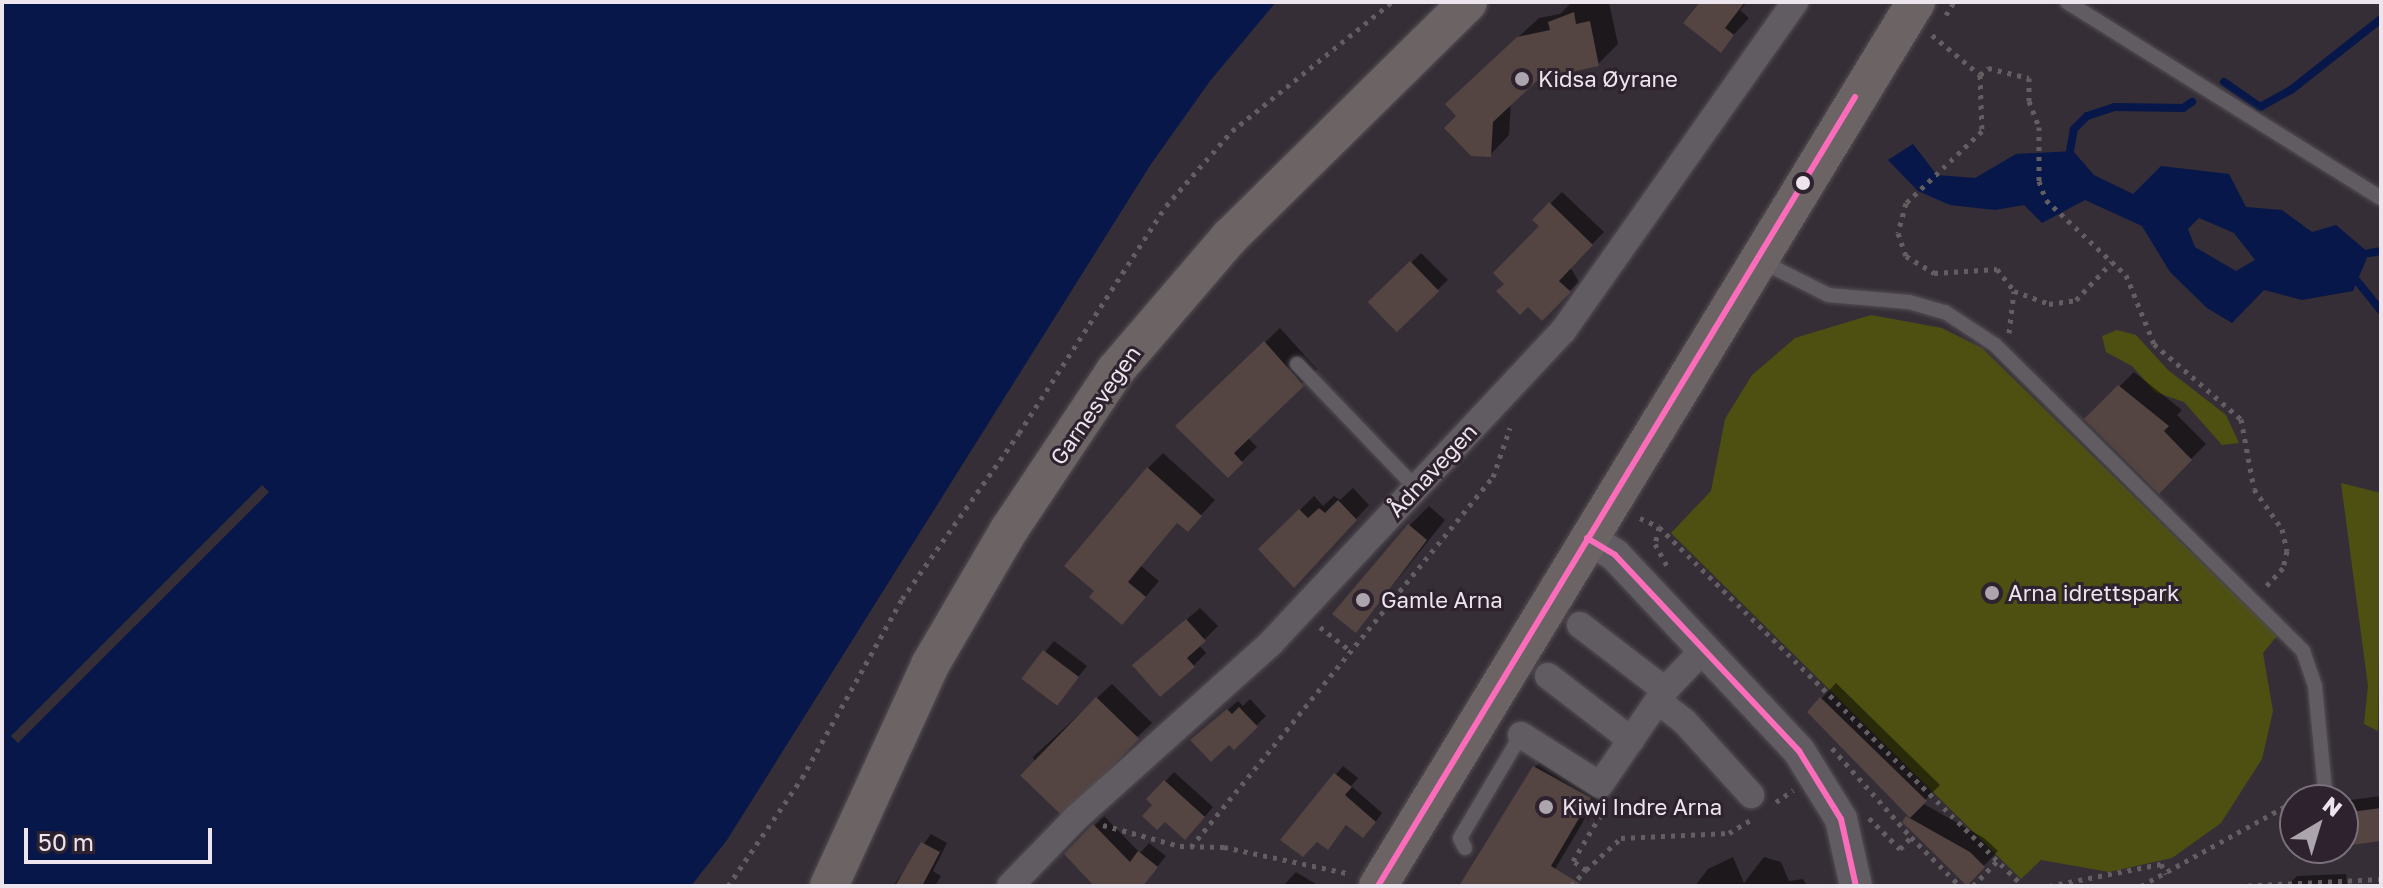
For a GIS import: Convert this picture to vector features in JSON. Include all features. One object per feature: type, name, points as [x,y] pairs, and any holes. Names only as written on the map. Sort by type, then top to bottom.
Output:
[{"type":"main road","name":"Garnesvegen","points":[[829,886],[930,665],[1009,530],[1115,371],[1230,237],[1468,2]]},
{"type":"main road","points":[[1876,66],[1890,2]]},
{"type":"main road","points":[[1369,883],[1587,538],[1876,66],[1924,18]]},
{"type":"street","name":"Ådnavegen","points":[[1010,886],[1076,818],[1300,612],[1563,331],[1795,2]]},
{"type":"street","points":[[1587,538],[1615,555],[1799,751],[1841,819],[1856,886]]},
{"type":"street","points":[[1580,625],[1662,696],[1759,806]]},
{"type":"street","points":[[1521,735],[1600,785],[1662,696],[1704,649]]},
{"type":"street","points":[[1548,676],[1631,740]]},
{"type":"lane","points":[[2067,2],[2381,198]]},
{"type":"lane","points":[[1758,259],[1828,295],[1909,302],[1945,312],[1998,348],[2296,642],[2310,666],[2324,784]]},
{"type":"lane","points":[[1297,364],[1416,488]]},
{"type":"lane","points":[[1465,848],[1460,838],[1521,735]]},
{"type":"path","points":[[728,886],[802,778],[902,599],[1019,433],[1166,206],[1232,131],[1392,2]]},
{"type":"path","points":[[1924,18],[1980,75],[1982,131],[1906,203],[1898,225],[1906,256],[1934,273],[1997,269],[2014,291],[2043,303],[2070,302],[2087,292],[2112,262]]},
{"type":"path","points":[[1980,75],[1988,68],[2029,78],[2044,196],[2126,275],[2154,344],[2225,400],[2243,424],[2254,489],[2282,529],[2287,551],[2283,568],[2253,599]]},
{"type":"path","points":[[1998,348],[2009,335],[2014,291]]},
{"type":"path","points":[[1191,847],[1493,477],[1503,460],[1502,439],[1518,417]]},
{"type":"path","points":[[1640,518],[1659,527],[2023,886]]},
{"type":"path","points":[[1300,612],[1349,650]]},
{"type":"path","points":[[1571,886],[1621,838],[1729,833],[1759,806],[1814,775]]},
{"type":"path","points":[[2141,886],[2279,810]]},
{"type":"path","points":[[1076,818],[1191,847],[1224,847],[1295,860],[1369,883]]},
{"type":"path","points":[[1586,870],[1573,861],[1596,823]]},
{"type":"path","points":[[1874,823],[1900,849],[1911,837],[1960,886]]},
{"type":"path","points":[[1973,886],[1998,861]]},
{"type":"path","points":[[2049,886],[2161,864],[2166,874]]},
{"type":"path","points":[[2238,886],[2381,879]]},
{"type":"shaded area","points":[[2,2],[1276,2],[1210,81],[1151,164],[727,840],[691,886],[2,886]]},
{"type":"shaded area","points":[[1913,144],[1937,175],[1975,178],[2016,154],[2073,151],[2094,175],[2133,194],[2161,166],[2229,174],[2246,207],[2282,210],[2312,232],[2336,225],[2369,253],[2353,291],[2302,300],[2264,290],[2232,323],[2207,308],[2170,272],[2142,226],[2085,200],[2042,223],[2024,205],[1995,210],[1950,205],[1918,191],[1888,160]],"holes":[[[2199,218],[2234,233],[2255,260],[2236,271],[2195,247],[2188,229]]]},
{"type":"shaded area","points":[[1871,315],[1942,328],[1982,348],[2277,636],[2263,653],[2273,711],[2262,759],[2221,823],[2172,858],[2109,872],[2041,860],[2021,879],[1671,533],[1711,491],[1725,419],[1752,375],[1795,338]]},
{"type":"shaded area","points":[[2117,330],[2136,335],[2168,370],[2226,415],[2239,443],[2222,445],[2184,402],[2155,392],[2132,366],[2106,352],[2102,336]]},
{"type":"shaded area","points":[[2341,483],[2381,493],[2378,731],[2364,724],[2368,686]]},
{"type":"pier","points":[[262,485],[269,492],[18,743],[11,736]]},
{"type":"building","points":[[1700,2],[1745,2],[1725,28],[1734,35],[1721,53],[1683,23]]},
{"type":"building","points":[[1574,12],[1576,24],[1590,21],[1599,66],[1539,79],[1493,122],[1491,157],[1471,156],[1444,128],[1456,116],[1445,104],[1517,37],[1550,30],[1548,22]]},
{"type":"building","points":[[1549,202],[1593,245],[1559,281],[1571,292],[1542,321],[1528,307],[1520,315],[1496,291],[1504,284],[1493,273],[1539,226],[1532,220]]},
{"type":"building","points":[[1410,261],[1439,291],[1397,332],[1368,302]]},
{"type":"building","points":[[1264,341],[1304,386],[1234,453],[1243,463],[1228,478],[1175,426]]},
{"type":"building","points":[[2118,385],[2169,426],[2164,431],[2192,460],[2159,494],[2084,419]]},
{"type":"building","points":[[1147,467],[1202,516],[1188,532],[1177,523],[1128,582],[1146,597],[1122,625],[1089,597],[1094,591],[1064,566]]},
{"type":"building","points":[[1338,500],[1357,520],[1294,588],[1258,549],[1299,509],[1308,518],[1319,508],[1325,513]]},
{"type":"building","points":[[1408,524],[1427,540],[1356,633],[1332,614]]},
{"type":"building","points":[[1186,619],[1206,641],[1187,658],[1195,667],[1160,697],[1132,665]]},
{"type":"building","points":[[1043,650],[1079,677],[1057,706],[1021,679]]},
{"type":"building","points":[[1096,697],[1139,739],[1063,817],[1020,775]]},
{"type":"building","points":[[1820,697],[1927,801],[1910,818],[1807,712]]},
{"type":"building","points":[[1239,707],[1258,727],[1234,750],[1229,745],[1211,762],[1190,740],[1227,709],[1232,714]]},
{"type":"building","points":[[1533,766],[1591,798],[1551,866],[1584,886],[1459,886]]},
{"type":"building","points":[[1334,773],[1352,787],[1345,795],[1376,822],[1363,838],[1346,825],[1328,850],[1317,842],[1303,857],[1280,840]]},
{"type":"building","points":[[1164,780],[1205,817],[1185,840],[1165,822],[1157,830],[1142,816],[1152,805],[1146,799]]},
{"type":"building","points":[[2381,808],[2381,841],[2359,844],[2359,811]]},
{"type":"building","points":[[1906,816],[1970,852],[1985,867],[1967,886],[1902,822]]},
{"type":"building","points":[[1093,824],[1130,862],[1138,851],[1158,867],[1143,886],[1094,886],[1064,854]]},
{"type":"building","points":[[921,842],[940,852],[922,886],[895,886]]},
{"type":"waterway","points":[[2224,82],[2260,107],[2291,90],[2381,19]]},
{"type":"waterway","points":[[2070,151],[2074,129],[2087,116],[2115,107],[2183,108],[2192,102]]},
{"type":"waterway","points":[[2369,253],[2381,251]]},
{"type":"waterway","points":[[2357,281],[2381,311]]},
{"type":"transit line","points":[[1378,886],[1855,97]]},
{"type":"transit line","points":[[1587,538],[1615,555],[1799,751],[1841,819],[1856,886]]},
{"type":"place","name":"Kidsa Øyrane","points":[[1522,79]]},
{"type":"place","name":"Arna idrettspark","points":[[1992,593]]},
{"type":"place","name":"Gamle Arna","points":[[1363,600]]},
{"type":"place","name":"Kiwi Indre Arna","points":[[1546,807]]}]
